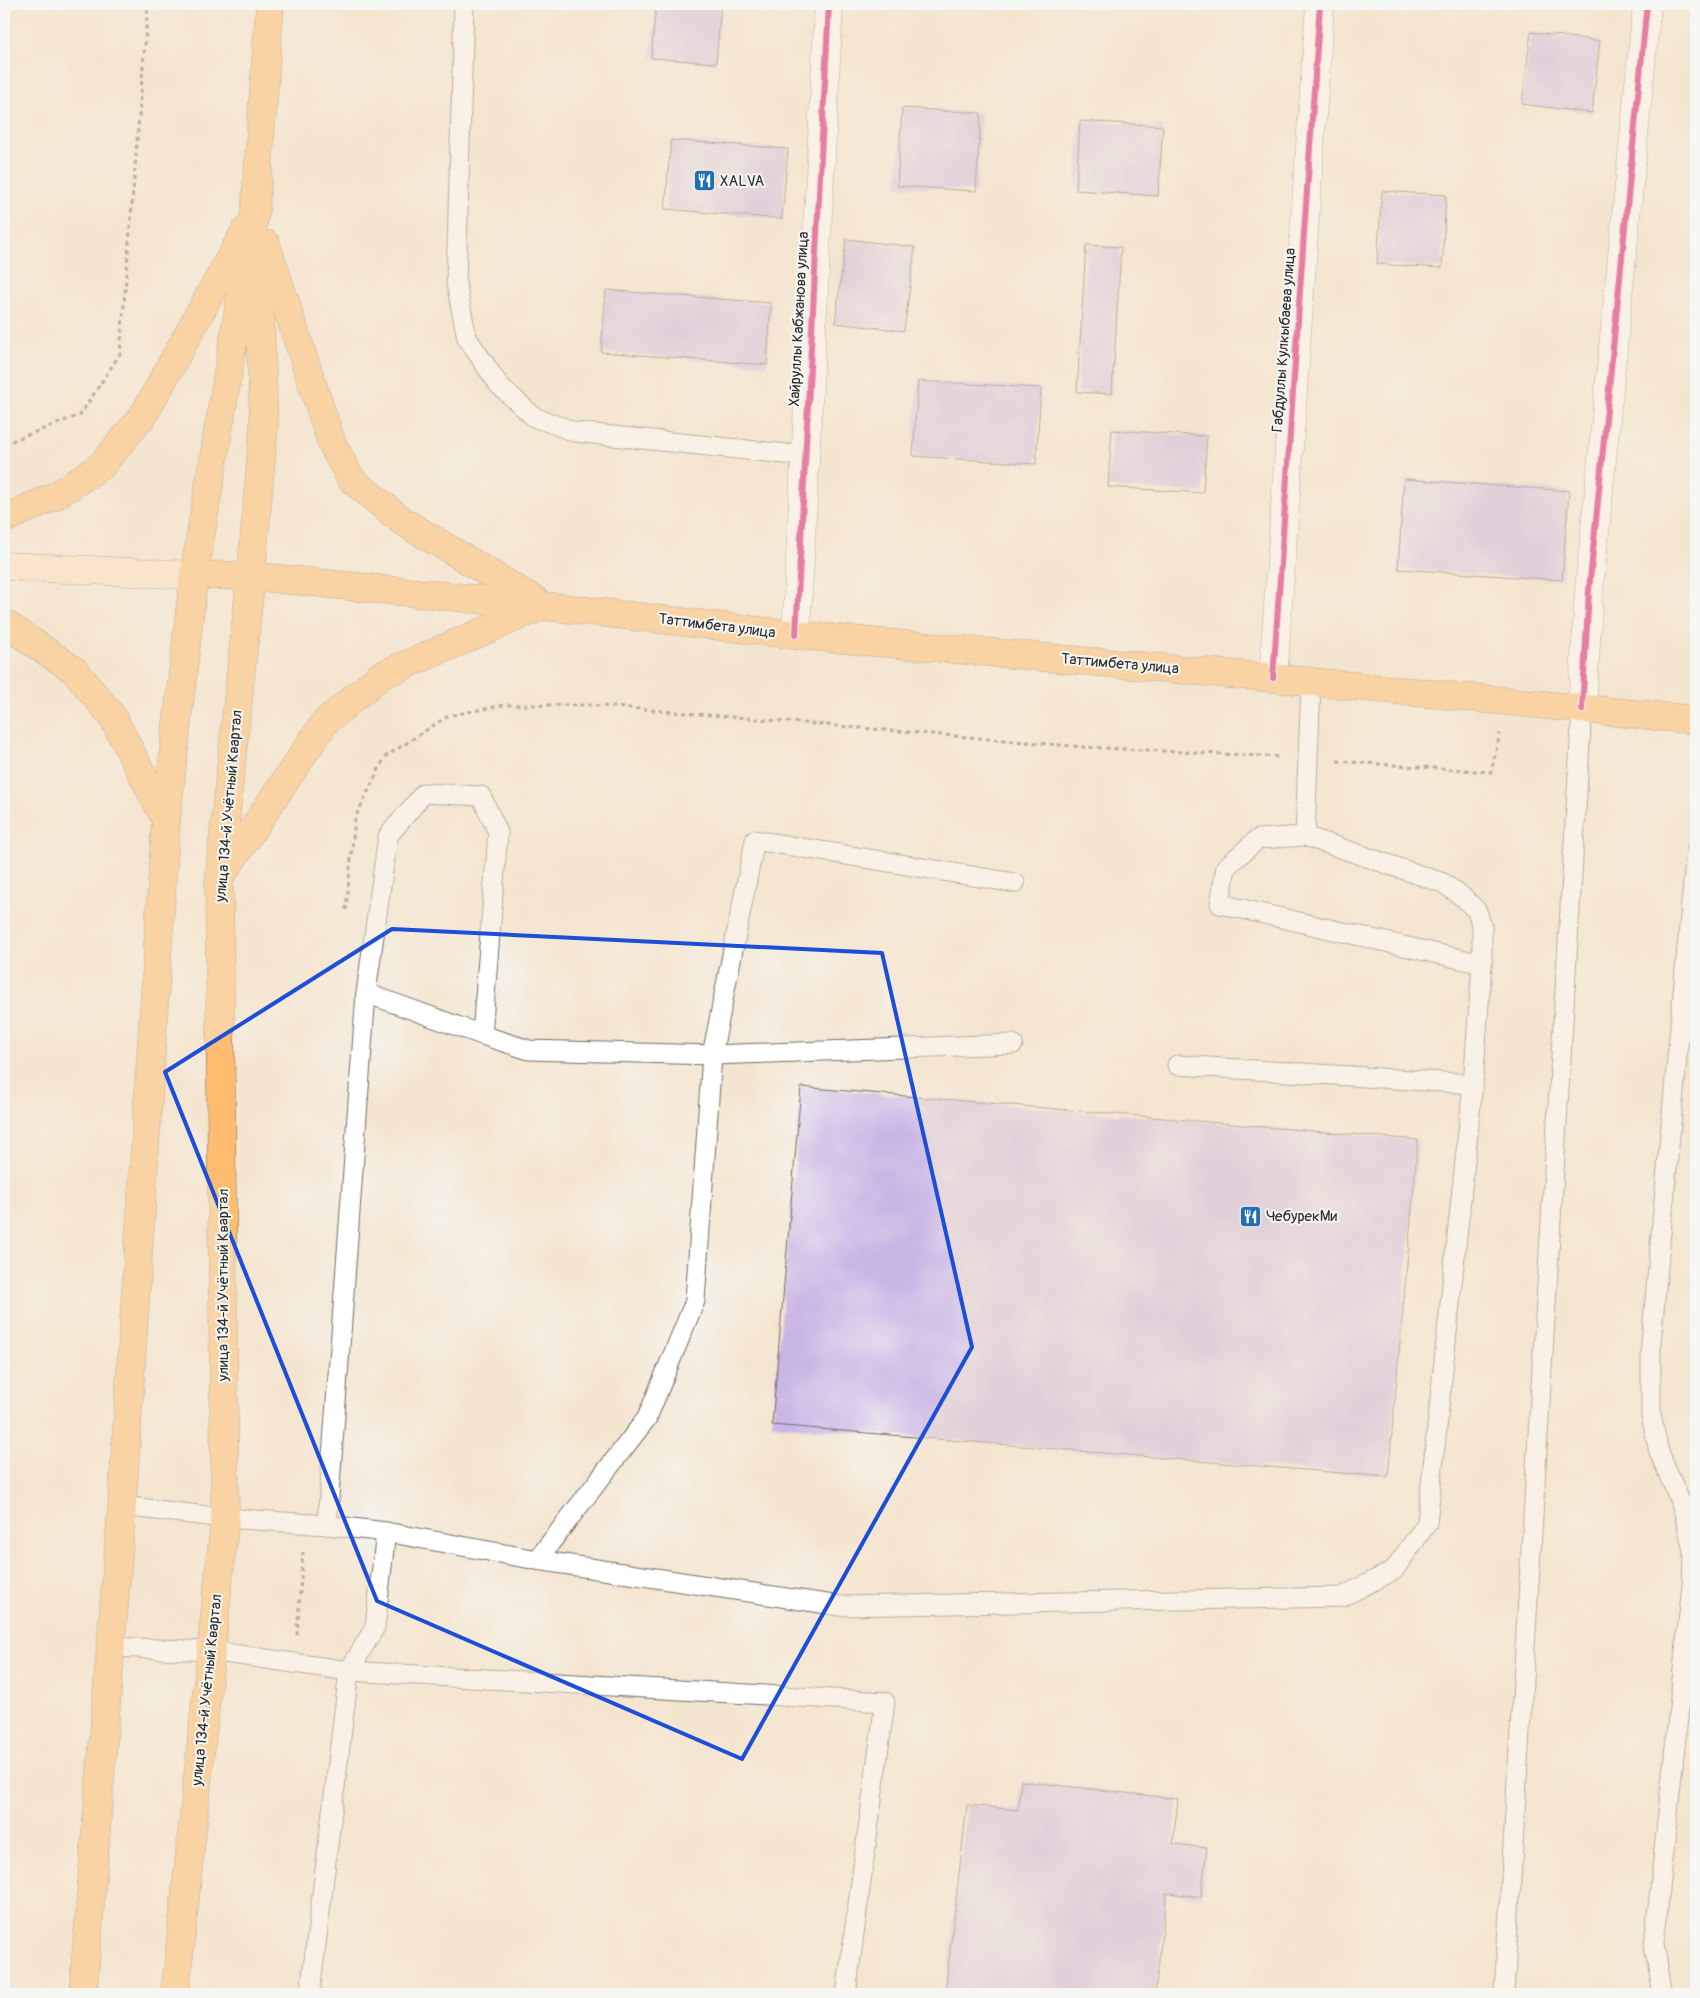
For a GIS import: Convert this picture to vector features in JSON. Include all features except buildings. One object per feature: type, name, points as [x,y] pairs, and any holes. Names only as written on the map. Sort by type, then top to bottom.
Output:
[{"type":"main road","points":[[83,1994],[122,1506],[166,820],[194,575],[255,212],[270,4]]},
{"type":"main road","points":[[4,519],[57,495],[102,465],[143,416],[255,212]]},
{"type":"main road","points":[[255,212],[332,444],[351,479],[402,522],[544,606]]},
{"type":"main road","name":"улица 134-й Учётный Квартал","points":[[175,1994],[224,1518],[219,879],[251,576],[264,425],[255,212]]},
{"type":"main road","points":[[4,566],[194,575]]},
{"type":"main road","name":"Таттимбета улица","points":[[194,575],[251,576],[544,606],[796,636],[1273,678],[1696,720]]},
{"type":"main road","points":[[219,879],[325,722],[380,676],[544,606]]},
{"type":"main road","points":[[4,623],[76,671],[112,716],[166,820]]},
{"type":"street","name":"Хайруллы Кабжанова улица","points":[[796,636],[828,4]]},
{"type":"street","name":"Габдуллы Кулкыбаева улица","points":[[1273,678],[1320,4]]},
{"type":"street","points":[[1582,710],[1589,592],[1647,4]]},
{"type":"lane","points":[[464,4],[456,283],[468,338],[499,385],[534,418],[575,432],[805,456]]},
{"type":"lane","points":[[1305,836],[1311,682]]},
{"type":"lane","points":[[1504,1994],[1582,710]]},
{"type":"lane","points":[[327,1526],[366,993],[388,836],[424,793],[481,796],[498,832],[482,1035]]},
{"type":"lane","points":[[122,1506],[224,1518],[386,1532],[537,1560],[840,1606],[1342,1597],[1394,1570],[1427,1523],[1473,1084],[1482,964],[1482,927],[1477,911],[1464,898],[1443,883],[1305,836],[1258,839],[1226,867],[1220,904],[1482,964]]},
{"type":"lane","points":[[537,1560],[647,1418],[695,1300],[712,1055],[755,840],[1015,883]]},
{"type":"lane","points":[[1663,1994],[1654,1945],[1692,1585],[1693,1551],[1683,1508],[1660,1452],[1651,1415],[1651,1343],[1696,850]]},
{"type":"lane","points":[[366,993],[482,1035],[530,1050],[712,1055],[1013,1044]]},
{"type":"lane","points":[[1177,1064],[1473,1084]]},
{"type":"lane","points":[[310,1994],[349,1671],[375,1627],[386,1532]]},
{"type":"lane","points":[[111,1647],[211,1651],[349,1671],[886,1702],[846,1994]]},
{"type":"path","points":[[4,444],[80,415],[120,354],[148,4]]},
{"type":"path","points":[[295,1663],[304,1524]]},
{"type":"highlighted area","points":[[392,929],[882,953],[972,1347],[742,1759],[377,1601],[165,1072]]},
{"type":"cycle path","points":[[796,635],[829,4]]},
{"type":"cycle path","points":[[1273,678],[1320,4]]},
{"type":"cycle path","points":[[1582,710],[1589,591],[1647,4]]},
{"type":"place","name":"XALVA","points":[[704,181]]},
{"type":"place","name":"ЧебурекМи","points":[[1250,1216]]}]
